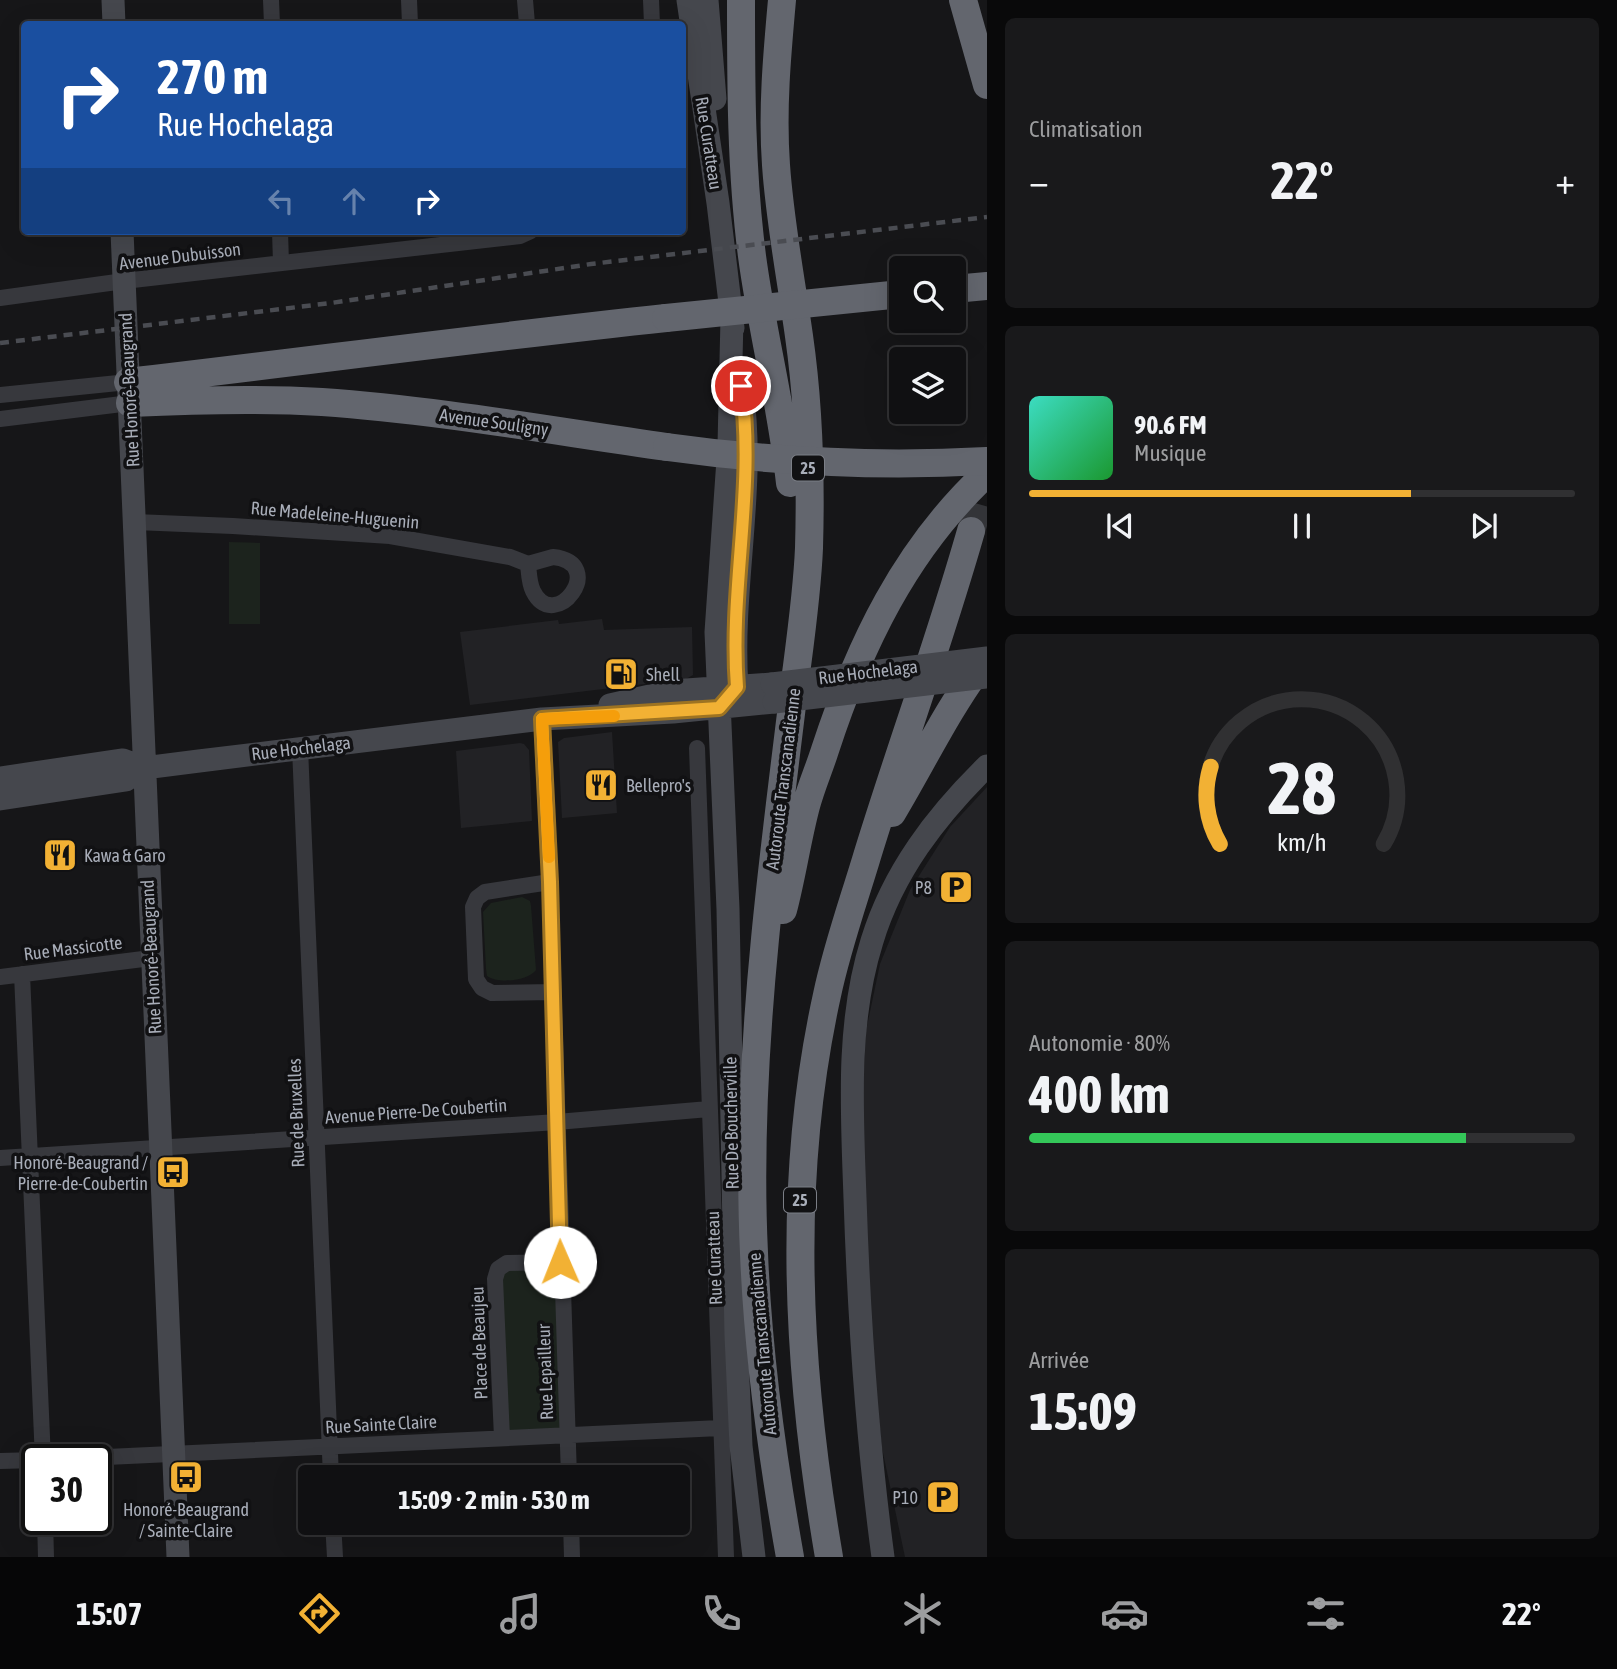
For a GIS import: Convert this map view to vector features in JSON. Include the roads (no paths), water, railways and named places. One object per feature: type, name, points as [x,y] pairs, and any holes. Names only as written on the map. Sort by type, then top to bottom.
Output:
[{"type":"highway","points":[[741,0],[741,114],[745,191],[755,272],[785,443],[794,519],[796,567],[779,702]]},
{"type":"highway","name":"Autoroute Transcanadienne","points":[[782,0],[776,83],[776,164],[781,217],[800,340],[808,449],[809,548],[779,702],[770,885],[754,1098],[754,1263],[762,1372],[775,1477],[790,1557]]},
{"type":"highway","points":[[963,0],[987,85]]},
{"type":"highway","points":[[966,288],[987,286]]},
{"type":"highway","name":"Avenue Souligny","points":[[129,392],[516,333],[889,295]]},
{"type":"highway","name":"Avenue Souligny","points":[[129,392],[346,404],[413,411],[744,457],[824,463],[987,461]]},
{"type":"highway","points":[[760,1009],[806,805],[860,655],[887,600],[917,552],[987,473]]},
{"type":"highway","name":"25","points":[[829,1557],[814,1451],[803,1343],[799,1258],[800,1194],[807,1116],[823,1014],[838,952],[971,531]]},
{"type":"highway","points":[[869,850],[959,697],[987,658]]},
{"type":"main road","points":[[113,0],[114,21]]},
{"type":"main road","name":"Rue Curatteau","points":[[688,0],[732,318],[729,435],[716,622],[725,694]]},
{"type":"main road","name":"Rue Curatteau","points":[[707,0],[714,80],[718,203]]},
{"type":"main road","name":"Rue Honoré-Beaugrand","points":[[122,235],[178,1557]]},
{"type":"main road","name":"Rue Hochelaga","points":[[779,702],[987,658]]},
{"type":"main road","name":"Rue Hochelaga","points":[[0,799],[126,780],[144,768],[542,719],[672,691],[725,694],[779,702],[987,677]]},
{"type":"main road","name":"Rue De Boucherville","points":[[725,694],[736,1355],[741,1446],[754,1557]]},
{"type":"main road","name":"Rue Hochelaga","points":[[0,778],[123,760],[144,768]]},
{"type":"main road","points":[[883,1557],[867,1426],[859,1300],[852,1071],[857,1007],[873,939],[899,876],[939,819],[987,766]]},
{"type":"street","points":[[271,0],[272,21]]},
{"type":"street","points":[[409,0],[410,21]]},
{"type":"street","points":[[526,0],[527,21]]},
{"type":"street","points":[[651,0],[652,21]]},
{"type":"street","points":[[280,235],[281,263]]},
{"type":"street","name":"Avenue Dubuisson","points":[[0,298],[281,263],[420,239],[522,235]]},
{"type":"street","name":"Avenue Souligny","points":[[0,396],[129,392]]},
{"type":"street","name":"Avenue Souligny","points":[[0,419],[129,392]]},
{"type":"street","name":"Rue Madeleine-Huguenin","points":[[135,522],[390,536],[510,557],[528,564]]},
{"type":"street","name":"Rue Lepailleur","points":[[542,719],[550,882],[568,1465]]},
{"type":"street","name":"Rue de Bruxelles","points":[[300,748],[331,1465]]},
{"type":"street","name":"Rue Curatteau","points":[[697,748],[726,1557]]},
{"type":"street","points":[[550,882],[485,892],[477,898],[473,906],[476,979],[482,988],[492,993],[553,992]]},
{"type":"street","name":"Rue Massicotte","points":[[0,977],[151,958]]},
{"type":"street","points":[[22,974],[42,1444]]},
{"type":"street","name":"Avenue Pierre-De Coubertin","points":[[0,1158],[557,1122],[709,1109]]},
{"type":"street","name":"Place de Beaujeu","points":[[502,1438],[495,1279],[498,1269],[508,1264],[560,1262]]},
{"type":"street","name":"Rue Sainte Claire","points":[[112,1456],[720,1428]]},
{"type":"street","points":[[0,1461],[21,1460]]},
{"type":"street","points":[[45,1535],[46,1557]]},
{"type":"street","points":[[334,1535],[335,1557]]},
{"type":"street","points":[[571,1535],[572,1557]]},
{"type":"tunnel","points":[[971,531],[987,475]]},
{"type":"railway","points":[[0,343],[331,303],[591,264],[987,217]]},
{"type":"place","name":"Shell","points":[[621,674]]},
{"type":"place","name":"Bellepro's","points":[[601,785]]},
{"type":"place","name":"Kawa & Garo","points":[[60,855]]},
{"type":"place","name":"P8","points":[[956,887]]},
{"type":"place","name":"Honoré-Beaugrand / Pierre-de-Coubertin","points":[[173,1172]]},
{"type":"place","name":"Honoré-Beaugrand / Sainte-Claire","points":[[186,1477]]},
{"type":"place","name":"P10","points":[[943,1497]]}]
